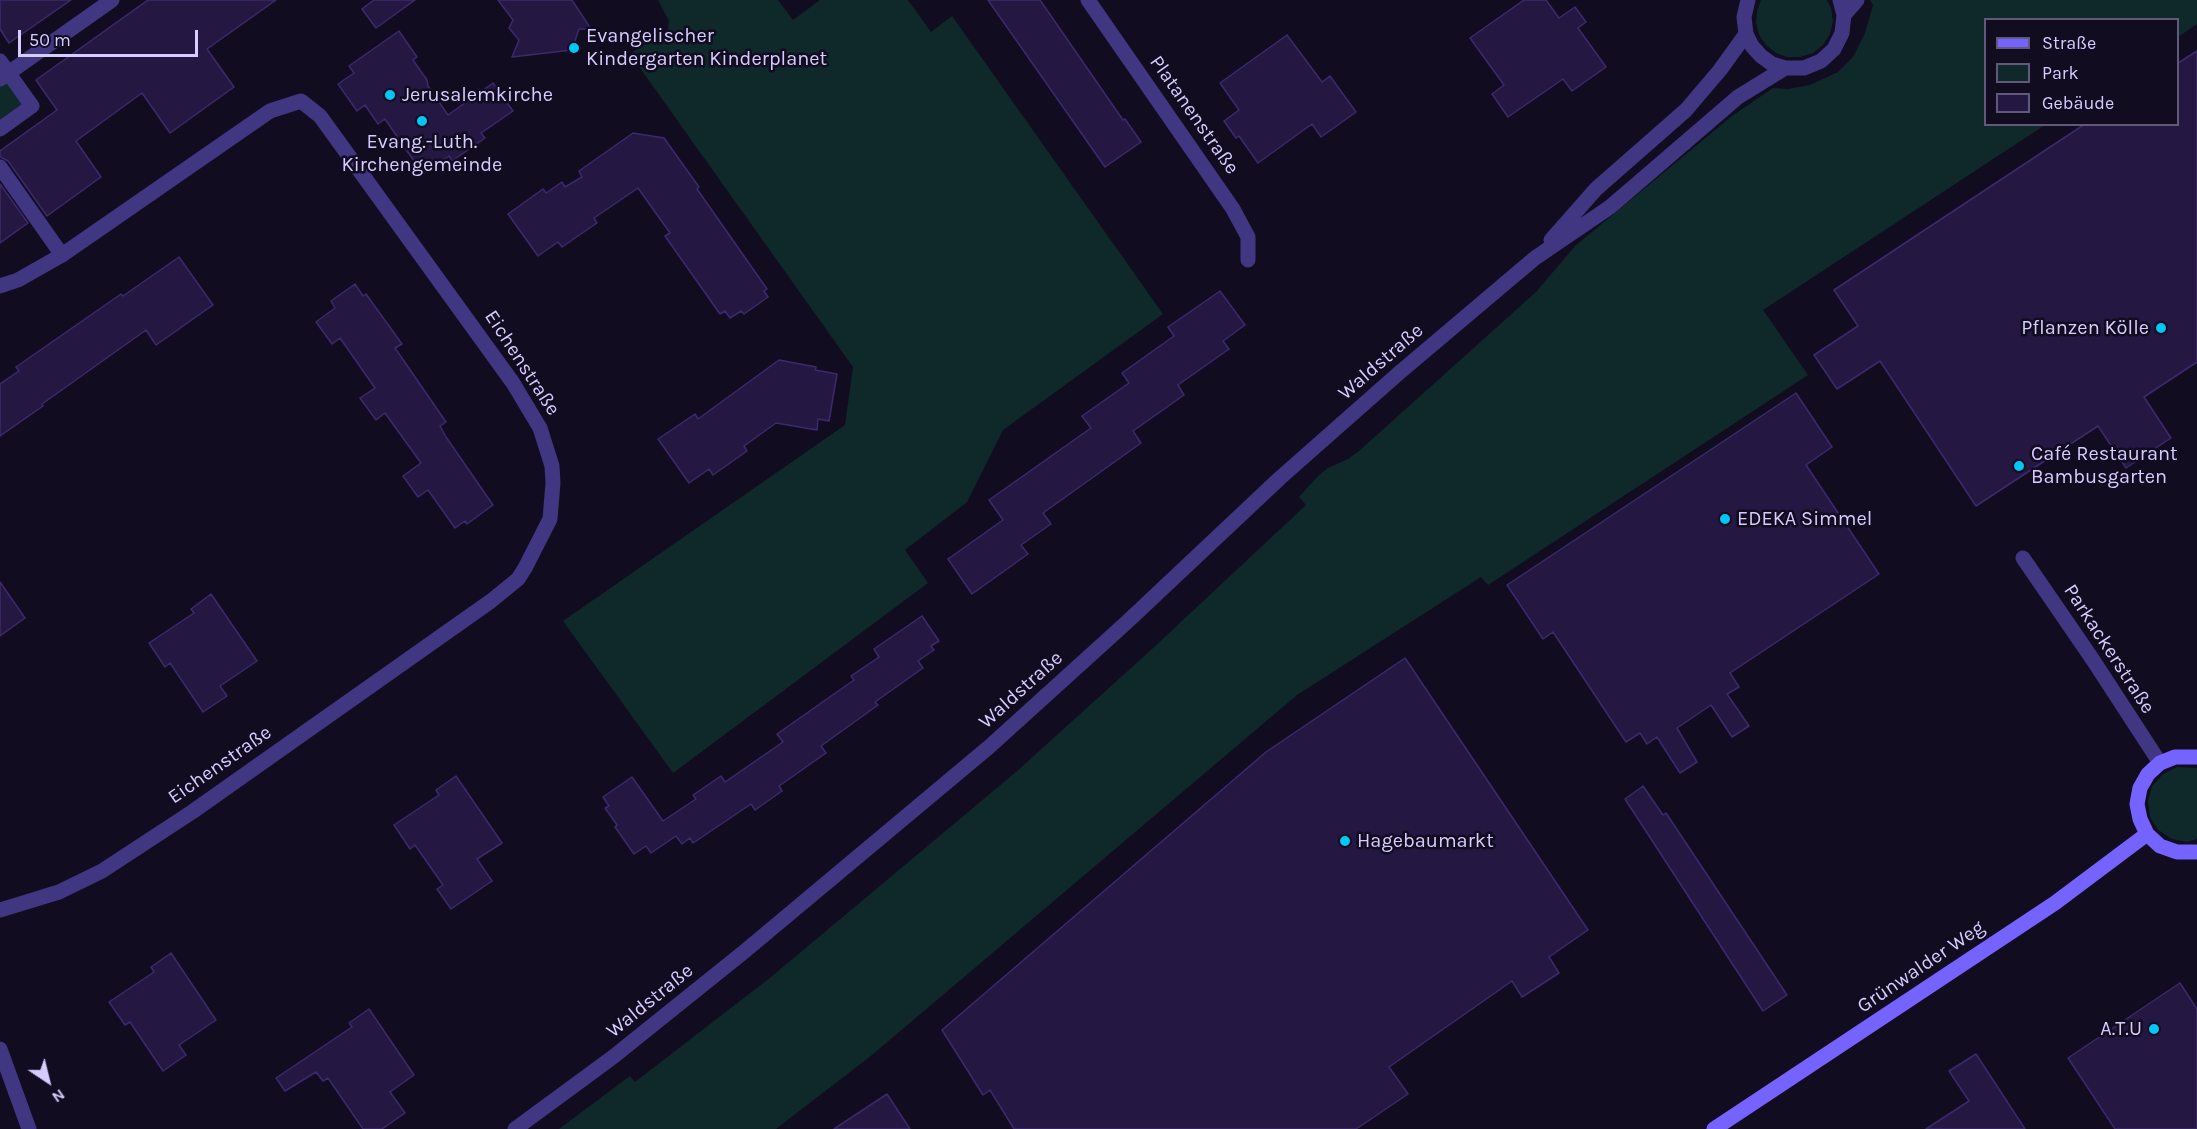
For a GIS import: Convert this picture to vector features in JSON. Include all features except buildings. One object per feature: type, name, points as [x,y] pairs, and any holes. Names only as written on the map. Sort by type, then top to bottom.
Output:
[{"type":"main road","points":[[2197,757],[2175,757],[2160,763],[2148,774],[2140,788],[2138,804],[2140,819],[2147,834],[2160,846],[2177,852],[2197,852]]},
{"type":"main road","name":"Grünwalder Weg","points":[[1714,1129],[2055,903],[2147,834]]},
{"type":"street","points":[[0,129],[32,106],[3,71],[112,0]]},
{"type":"street","name":"Platanenstraße","points":[[1088,0],[1233,209],[1248,237],[1248,260]]},
{"type":"street","points":[[1747,0],[1744,17],[1746,34],[1752,46],[1772,64],[1785,68]]},
{"type":"street","name":"Waldstraße","points":[[515,1129],[631,1043],[989,747],[1128,622],[1280,478],[1535,258],[1610,207],[1738,97],[1785,68],[1804,68],[1821,61],[1834,49],[1842,33],[1842,7],[1857,0]]},
{"type":"street","name":"Waldstraße","points":[[1535,258],[1596,189],[1686,110],[1720,70],[1746,34]]},
{"type":"street","name":"Eichenstraße","points":[[0,286],[18,280],[62,255],[270,111],[301,101],[320,116],[513,383],[540,428],[552,466],[550,519],[518,579],[491,601],[192,812],[102,871],[59,892],[0,910]]},
{"type":"street","points":[[0,167],[62,255]]},
{"type":"street","name":"Parkackerstraße","points":[[2023,558],[2160,763]]},
{"type":"street","points":[[0,1049],[29,1129]]},
{"type":"green space","points":[[658,0],[778,0],[793,20],[820,0],[908,0],[931,32],[952,16],[1163,314],[1003,430],[967,502],[905,550],[928,583],[673,773],[563,621],[845,425],[853,367],[630,54],[668,29],[669,21]]},
{"type":"green space","points":[[1761,0],[1827,0],[1833,21],[1830,34],[1823,45],[1813,53],[1800,57],[1787,57],[1776,53],[1759,35],[1756,23]]},
{"type":"green space","points":[[1870,0],[2197,0],[2197,24],[2179,36],[2179,18],[1984,18],[1984,126],[2043,126],[1763,310],[1808,375],[1488,585],[1481,577],[1297,695],[872,1055],[776,1129],[559,1129],[630,1076],[635,1082],[771,977],[1016,772],[1306,505],[1299,497],[1318,476],[1359,451],[1536,292],[1575,246],[1732,116],[1773,88],[1788,89],[1810,85],[1838,72],[1853,57],[1865,33],[1873,5]]},
{"type":"green space","points":[[0,71],[24,105],[0,122]]},
{"type":"green space","points":[[2177,767],[2197,768],[2197,839],[2187,842],[2172,839],[2158,830],[2150,817],[2148,801],[2152,786],[2163,774]]},
{"type":"place","name":"Evangelischer Kindergarten Kinderplanet","points":[[574,48]]},
{"type":"place","name":"Jerusalemkirche","points":[[390,95]]},
{"type":"place","name":"Evang.-Luth. Kirchengemeinde","points":[[422,121]]},
{"type":"place","name":"Pflanzen Kölle","points":[[2161,328]]},
{"type":"place","name":"Café Restaurant Bambusgarten","points":[[2019,466]]},
{"type":"place","name":"EDEKA Simmel","points":[[1725,519]]},
{"type":"place","name":"Hagebaumarkt","points":[[1345,841]]},
{"type":"place","name":"A.T.U","points":[[2154,1029]]}]
